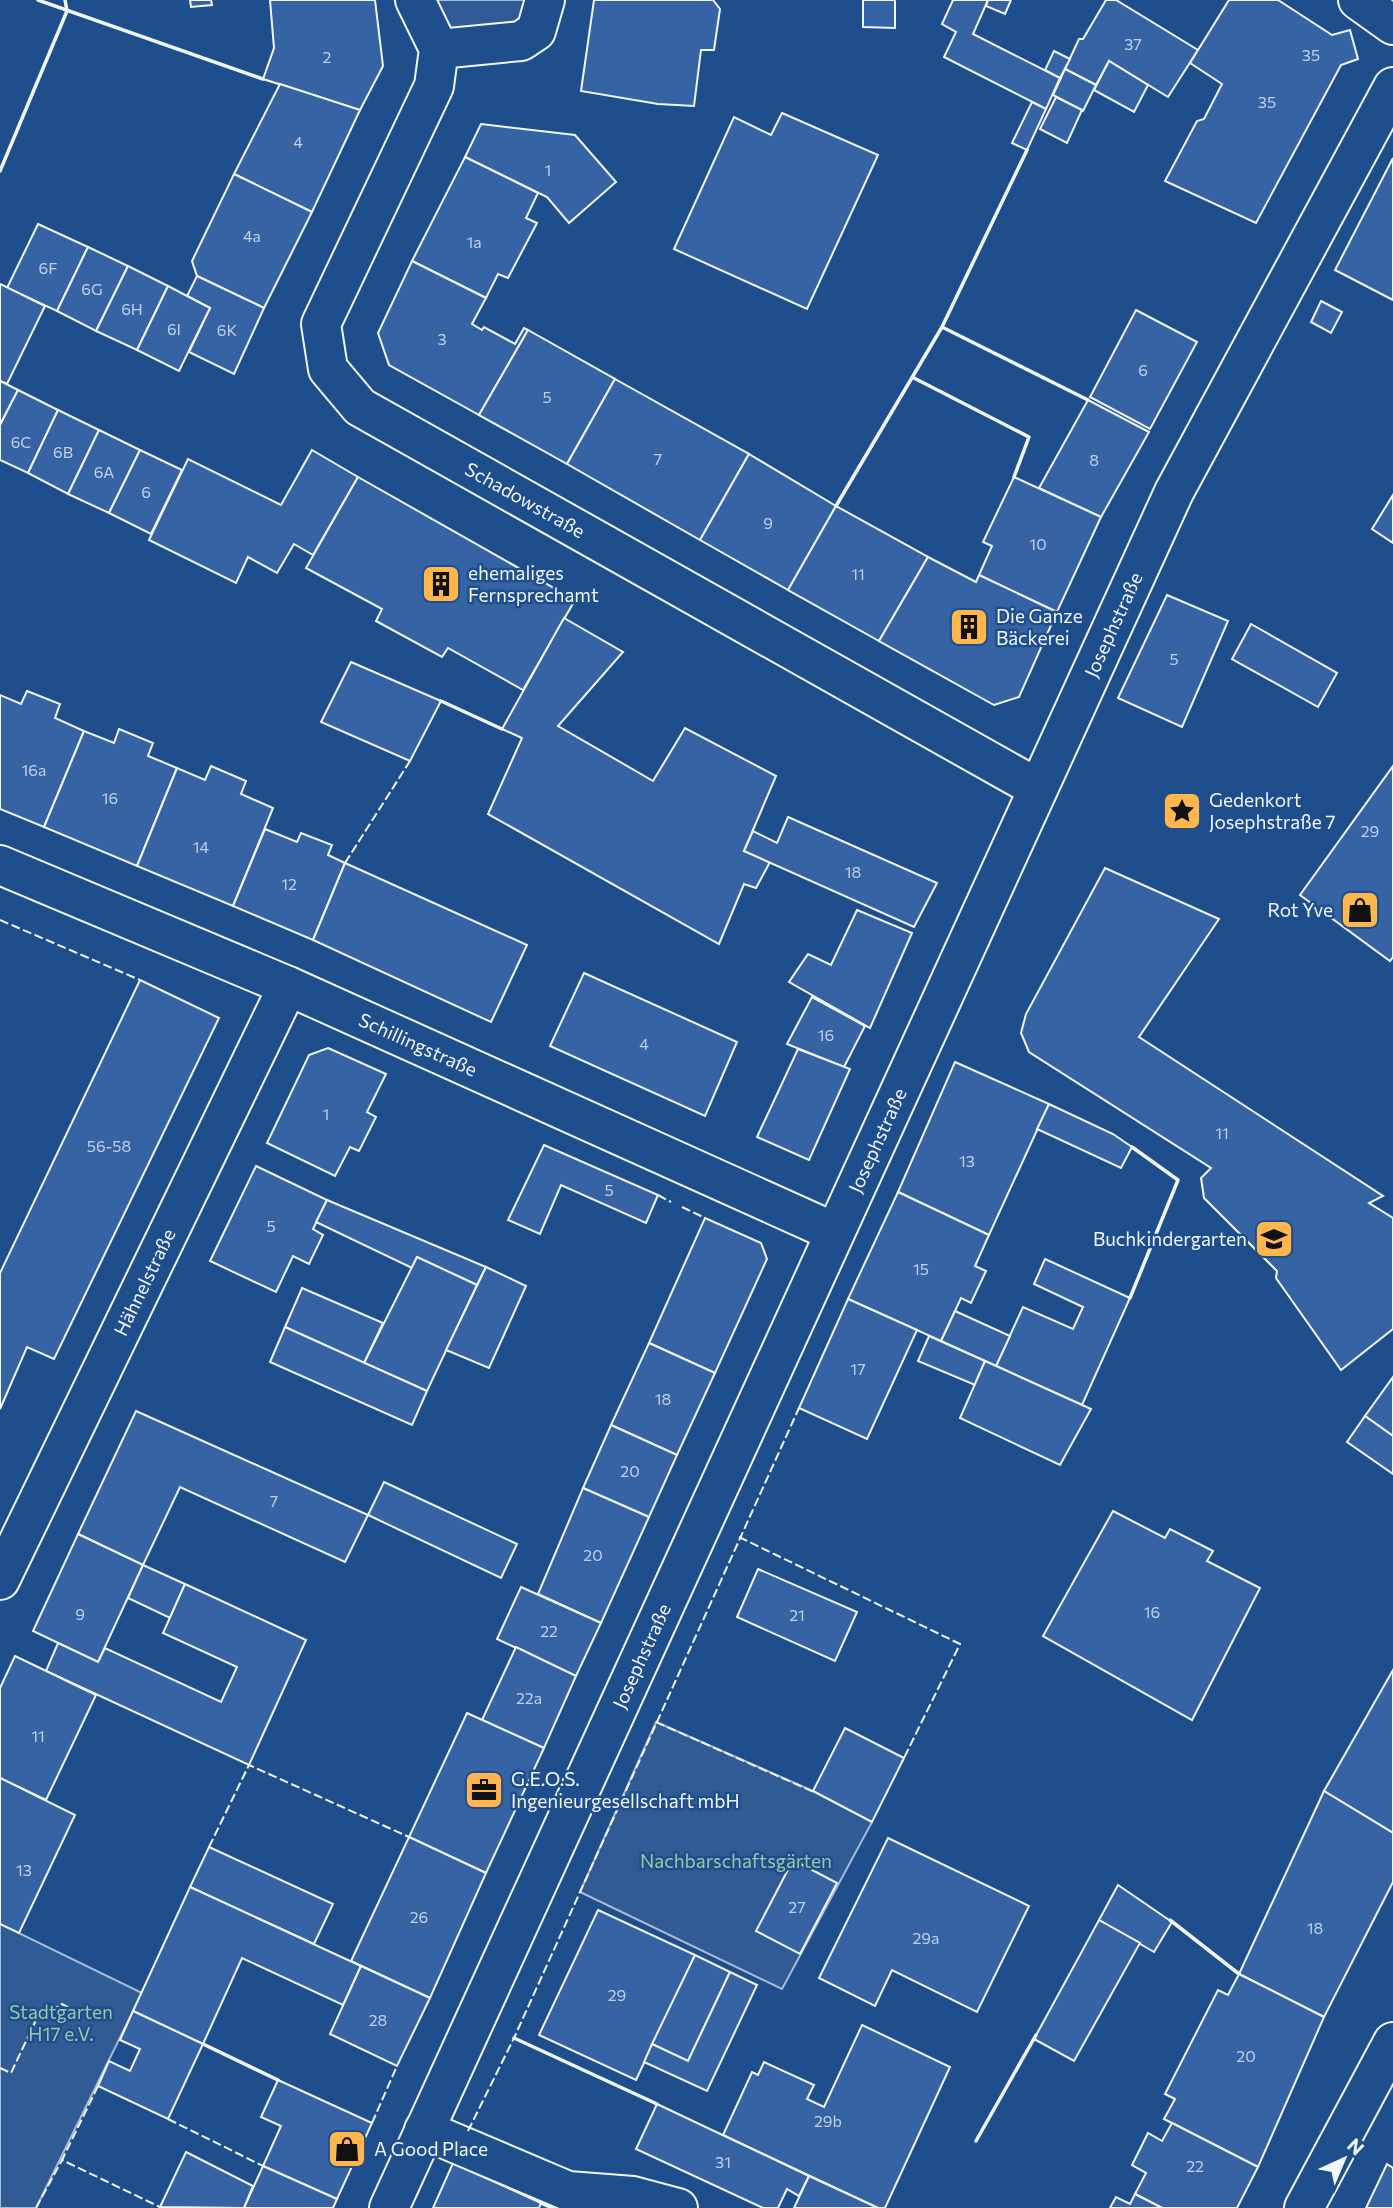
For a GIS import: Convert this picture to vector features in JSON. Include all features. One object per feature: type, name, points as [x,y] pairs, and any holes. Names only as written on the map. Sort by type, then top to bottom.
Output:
[{"type":"street","points":[[415,0],[439,49],[521,41],[536,31],[545,0]]},
{"type":"street","points":[[1358,0],[1393,25]]},
{"type":"street","name":"Schadowstraße","points":[[439,49],[434,86],[321,324],[328,369],[360,407],[1037,788]]},
{"type":"street","name":"Josephstraße","points":[[389,2208],[1174,492],[1393,87]]},
{"type":"street","name":"Schillingstraße","points":[[0,865],[288,986],[834,1232]]},
{"type":"street","name":"Hähnelstraße","points":[[0,1580],[288,986]]},
{"type":"street","points":[[1304,2208],[1393,2042]]},
{"type":"street","points":[[424,2130],[568,2191],[633,2196],[678,2208]]},
{"type":"shaded area","points":[[415,0],[545,0],[543,14],[439,49]]},
{"type":"shaded area","name":"Nachbarschaftsgärten","points":[[656,1722],[813,1791],[872,1822],[782,1989],[580,1892]]},
{"type":"shaded area","name":"Stadtgarten H17 e.V.","points":[[0,1924],[142,1993],[36,2208],[0,2208]]},
{"type":"building","points":[[190,0],[211,0],[212,5],[191,7]]},
{"type":"building","points":[[270,0],[375,0],[383,66],[360,110],[263,79],[274,48]]},
{"type":"building","points":[[594,0],[713,0],[720,9],[714,50],[701,50],[694,106],[658,104],[581,91]]},
{"type":"building","points":[[863,0],[895,0],[895,28],[863,27]]},
{"type":"building","points":[[953,0],[988,0],[973,34],[1060,78],[1046,109],[944,57],[956,32],[942,24]]},
{"type":"building","points":[[988,0],[1011,0],[1005,14],[986,6]]},
{"type":"building","points":[[1106,0],[1116,0],[1198,50],[1168,97],[1109,61],[1096,85],[1065,69],[1079,39],[1083,39]]},
{"type":"building","points":[[1229,0],[1278,0],[1332,35],[1350,30],[1358,59],[1341,65],[1256,223],[1165,181],[1197,121],[1204,119],[1222,84],[1190,63]]},
{"type":"building","points":[[1054,51],[1070,59],[1060,78],[1045,70]]},
{"type":"building","points":[[1109,61],[1148,85],[1134,112],[1094,90]]},
{"type":"building","points":[[1065,69],[1096,85],[1083,111],[1053,95]]},
{"type":"building","points":[[280,84],[360,110],[312,212],[234,174]]},
{"type":"building","points":[[1056,97],[1082,110],[1067,143],[1040,129]]},
{"type":"building","points":[[1032,102],[1046,109],[1027,150],[1012,143]]},
{"type":"building","points":[[782,113],[878,155],[807,309],[674,249],[734,117],[771,135]]},
{"type":"building","points":[[481,124],[575,135],[616,182],[569,223],[547,197],[465,157]]},
{"type":"building","points":[[465,157],[538,193],[526,218],[537,223],[508,278],[498,274],[486,298],[412,261]]},
{"type":"building","points":[[1393,158],[1393,300],[1335,270]]},
{"type":"building","points":[[234,174],[312,212],[264,308],[197,276],[192,261]]},
{"type":"building","points":[[38,224],[88,247],[57,311],[7,288]]},
{"type":"building","points":[[88,247],[128,266],[96,331],[57,311]]},
{"type":"building","points":[[412,261],[486,298],[472,324],[482,330],[484,327],[515,344],[524,328],[528,330],[479,415],[389,365],[378,333]]},
{"type":"building","points":[[128,266],[168,286],[137,350],[96,331]]},
{"type":"building","points":[[197,276],[264,308],[234,374],[189,352],[210,308],[187,296]]},
{"type":"building","points":[[0,284],[45,306],[7,384],[0,381]]},
{"type":"building","points":[[168,286],[210,308],[179,371],[137,350]]},
{"type":"building","points":[[1321,301],[1342,312],[1331,333],[1311,322]]},
{"type":"building","points":[[1136,310],[1197,342],[1150,429],[1090,397]]},
{"type":"building","points":[[528,330],[615,379],[567,464],[479,415]]},
{"type":"building","points":[[615,379],[749,454],[700,540],[567,464]]},
{"type":"building","points":[[0,381],[18,390],[0,425]]},
{"type":"building","points":[[18,390],[58,410],[28,473],[0,460],[0,425]]},
{"type":"building","points":[[1088,400],[1149,432],[1101,517],[1039,488]]},
{"type":"building","points":[[58,410],[99,430],[68,494],[28,473]]},
{"type":"building","points":[[99,430],[140,450],[109,513],[68,494]]},
{"type":"building","points":[[140,450],[182,470],[151,534],[109,513]]},
{"type":"building","points":[[312,450],[358,477],[313,555],[294,544],[277,573],[248,557],[236,583],[149,540],[188,459],[281,505]]},
{"type":"building","points":[[749,454],[836,506],[788,590],[700,540]]},
{"type":"building","name":"ehemaliges Fernsprechamt","points":[[358,477],[575,600],[523,690],[448,648],[442,657],[376,621],[382,609],[306,568]]},
{"type":"building","points":[[1014,477],[1101,517],[1057,612],[979,575],[992,546],[983,542]]},
{"type":"building","points":[[1393,495],[1393,543],[1372,529]]},
{"type":"building","points":[[836,506],[928,557],[879,641],[788,590]]},
{"type":"building","name":"Die Ganze Bäckerei","points":[[928,557],[976,582],[979,575],[1057,612],[1019,697],[994,705],[879,641]]},
{"type":"building","points":[[1167,595],[1228,621],[1182,727],[1118,698]]},
{"type":"building","points":[[564,618],[623,652],[558,726],[653,781],[685,728],[776,776],[744,851],[770,862],[756,888],[744,884],[719,944],[488,814],[522,738],[502,729]]},
{"type":"building","points":[[1251,624],[1337,673],[1318,707],[1232,659]]},
{"type":"building","points":[[351,662],[441,701],[410,761],[321,722]]},
{"type":"building","points":[[27,691],[60,704],[55,718],[84,731],[44,827],[0,809],[0,695],[21,704]]},
{"type":"building","points":[[119,729],[153,743],[148,756],[177,768],[137,866],[44,827],[84,731],[114,743]]},
{"type":"building","points":[[211,766],[246,781],[241,794],[273,808],[233,906],[137,866],[177,768],[205,780]]},
{"type":"building","points":[[1393,766],[1393,957],[1390,961],[1300,895]]},
{"type":"building","points":[[788,817],[937,883],[914,927],[744,851],[753,831],[777,843]]},
{"type":"building","points":[[265,829],[297,842],[301,833],[332,845],[328,855],[345,863],[313,940],[233,906]]},
{"type":"building","points":[[345,863],[527,945],[491,1022],[313,940]]},
{"type":"building","points":[[1105,868],[1219,919],[1139,1037],[1383,1196],[1369,1203],[1393,1218],[1393,1329],[1341,1370],[1276,1278],[1277,1271],[1204,1198],[1201,1178],[1211,1168],[1029,1052],[1021,1033],[1026,1014]]},
{"type":"building","points":[[857,910],[912,933],[870,1028],[789,982],[808,954],[831,965]]},
{"type":"building","points":[[584,973],[737,1042],[705,1116],[550,1046]]},
{"type":"building","points":[[140,980],[219,1018],[54,1359],[27,1347],[0,1409],[0,1273]]},
{"type":"building","points":[[812,997],[865,1026],[844,1067],[787,1044]]},
{"type":"building","points":[[328,1048],[386,1074],[367,1112],[376,1117],[359,1151],[350,1147],[335,1176],[267,1143],[309,1055]]},
{"type":"building","points":[[798,1049],[850,1069],[809,1160],[757,1137]]},
{"type":"building","points":[[955,1062],[1049,1104],[989,1235],[898,1192]]},
{"type":"building","points":[[1049,1104],[1113,1134],[1132,1147],[1121,1168],[1037,1129]]},
{"type":"building","points":[[544,1145],[658,1195],[646,1223],[561,1185],[540,1234],[508,1220]]},
{"type":"building","points":[[256,1166],[327,1200],[313,1229],[323,1235],[309,1264],[293,1256],[276,1292],[210,1261]]},
{"type":"building","points":[[898,1192],[989,1235],[975,1266],[986,1271],[971,1303],[961,1298],[941,1341],[848,1299]]},
{"type":"building","points":[[327,1200],[486,1267],[477,1285],[417,1257],[412,1268],[316,1222]]},
{"type":"building","points":[[705,1218],[761,1243],[767,1259],[715,1373],[649,1343]]},
{"type":"building","points":[[417,1257],[477,1285],[427,1391],[364,1363]]},
{"type":"building","points":[[1045,1259],[1130,1298],[1082,1405],[996,1366],[1023,1307],[1073,1329],[1083,1307],[1034,1284]]},
{"type":"building","points":[[486,1267],[526,1286],[489,1368],[446,1350]]},
{"type":"building","points":[[302,1288],[383,1323],[364,1363],[285,1327]]},
{"type":"building","points":[[848,1299],[917,1330],[867,1439],[799,1408]]},
{"type":"building","points":[[955,1311],[1010,1336],[996,1366],[941,1341]]},
{"type":"building","points":[[285,1327],[427,1391],[412,1425],[270,1362]]},
{"type":"building","points":[[929,1336],[985,1361],[975,1385],[918,1361]]},
{"type":"building","points":[[649,1343],[715,1373],[677,1455],[611,1425]]},
{"type":"building","points":[[985,1361],[1091,1409],[1060,1465],[960,1418]]},
{"type":"building","points":[[1393,1377],[1393,1436],[1365,1416]]},
{"type":"building","points":[[136,1411],[368,1515],[345,1562],[180,1487],[143,1565],[78,1534]]},
{"type":"building","points":[[1365,1416],[1393,1436],[1393,1474],[1347,1442]]},
{"type":"building","points":[[611,1425],[677,1455],[649,1517],[583,1488]]},
{"type":"building","points":[[384,1482],[517,1544],[501,1578],[368,1515]]},
{"type":"building","points":[[583,1488],[649,1517],[601,1623],[538,1594]]},
{"type":"building","points":[[1113,1511],[1165,1538],[1170,1529],[1213,1551],[1207,1561],[1260,1588],[1192,1720],[1043,1636]]},
{"type":"building","points":[[78,1534],[143,1565],[98,1662],[33,1631]]},
{"type":"building","points":[[143,1565],[185,1584],[170,1618],[128,1598]]},
{"type":"building","points":[[758,1569],[857,1612],[835,1661],[737,1617]]},
{"type":"building","points":[[185,1584],[306,1640],[249,1765],[46,1671],[58,1643],[98,1662],[105,1648],[221,1702],[237,1667],[163,1633]]},
{"type":"building","points":[[521,1587],[601,1623],[576,1676],[497,1639]]},
{"type":"building","points":[[516,1647],[576,1676],[544,1748],[482,1720]]},
{"type":"building","points":[[15,1656],[96,1695],[46,1800],[0,1778],[0,1688]]},
{"type":"building","points":[[1393,1670],[1393,1833],[1324,1791]]},
{"type":"building","points":[[467,1713],[544,1748],[486,1873],[409,1837]]},
{"type":"building","points":[[845,1728],[904,1758],[872,1822],[813,1791]]},
{"type":"building","points":[[0,1778],[75,1815],[19,1933],[0,1924]]},
{"type":"building","points":[[1324,1791],[1393,1833],[1393,1882],[1324,2017],[1239,1974]]},
{"type":"building","points":[[409,1837],[486,1873],[430,1998],[351,1961]]},
{"type":"building","points":[[888,1838],[1029,1906],[977,2012],[892,1970],[875,2006],[819,1978]]},
{"type":"building","points":[[209,1847],[333,1904],[314,1944],[190,1887]]},
{"type":"building","points":[[793,1860],[837,1883],[800,1954],[756,1931]]},
{"type":"building","points":[[1118,1885],[1172,1922],[1154,1952],[1099,1920]]},
{"type":"building","points":[[190,1887],[361,1966],[343,2005],[242,1958],[203,2044],[133,2011]]},
{"type":"building","points":[[598,1910],[695,1955],[636,2080],[539,2035]]},
{"type":"building","points":[[1099,1920],[1140,1943],[1074,2061],[1034,2039]]},
{"type":"building","points":[[695,1955],[730,1972],[688,2061],[652,2044]]},
{"type":"building","points":[[361,1966],[430,1998],[397,2066],[330,2034]]},
{"type":"building","points":[[730,1972],[757,1985],[707,2091],[644,2062],[652,2044],[688,2061]]},
{"type":"building","points":[[1239,1974],[1324,2017],[1258,2167],[1164,2119],[1175,2099],[1165,2094],[1218,1990],[1228,1995]]},
{"type":"building","points":[[133,2011],[203,2044],[168,2119],[98,2086],[109,2061],[130,2071],[140,2049],[120,2040]]},
{"type":"building","points":[[862,2025],[950,2067],[885,2208],[878,2208],[723,2135],[752,2072],[758,2075],[764,2062],[814,2085],[807,2099],[824,2107]]},
{"type":"building","points":[[278,2080],[372,2123],[337,2199],[263,2166],[281,2126],[261,2117]]},
{"type":"building","points":[[657,2104],[809,2176],[799,2196],[787,2189],[778,2208],[763,2208],[636,2149]]},
{"type":"building","points":[[1172,2123],[1258,2167],[1237,2208],[1162,2208],[1135,2194],[1146,2173],[1132,2165],[1148,2133],[1162,2141]]},
{"type":"building","points":[[186,2152],[253,2186],[244,2208],[160,2207]]},
{"type":"building","points":[[453,2163],[541,2203],[539,2208],[433,2208]]},
{"type":"building","points":[[1387,2164],[1393,2168],[1393,2208],[1366,2208]]},
{"type":"building","points":[[263,2166],[337,2199],[333,2208],[244,2208]]},
{"type":"building","points":[[809,2176],[878,2208],[794,2208]]},
{"type":"building","points":[[1135,2194],[1162,2208],[1110,2208],[1116,2197],[1130,2204]]},
{"type":"fence","points":[[345,863],[410,761]]},
{"type":"fence","points":[[0,920],[140,980]]},
{"type":"fence","points":[[658,1195],[671,1202]]},
{"type":"fence","points":[[682,1207],[705,1218]]},
{"type":"fence","points":[[468,2131],[514,2038],[799,1408]]},
{"type":"fence","points":[[739,1537],[960,1644],[902,1762]]},
{"type":"fence","points":[[656,1722],[816,1793]]},
{"type":"fence","points":[[209,1847],[249,1765],[409,1837]]},
{"type":"fence","points":[[0,2068],[11,2073],[36,2020],[62,2004],[82,2015]]},
{"type":"fence","points":[[372,2123],[397,2066]]},
{"type":"fence","points":[[98,2086],[62,2160],[162,2208]]},
{"type":"fence","points":[[168,2119],[263,2166]]},
{"type":"fence","points":[[36,2208],[62,2160]]},
{"type":"wall","points":[[38,0],[263,79]]},
{"type":"wall","points":[[0,171],[67,11],[65,0]]},
{"type":"wall","points":[[836,506],[942,327],[1027,150]]},
{"type":"wall","points":[[942,327],[1088,400]]},
{"type":"wall","points":[[914,378],[1029,437],[1014,477]]},
{"type":"wall","points":[[441,701],[502,729]]},
{"type":"wall","points":[[1130,1298],[1178,1180],[1132,1147]]},
{"type":"wall","points":[[1170,1920],[1239,1974]]},
{"type":"wall","points":[[976,2141],[1036,2035]]},
{"type":"wall","points":[[514,2038],[657,2104]]},
{"type":"wall","points":[[203,2044],[278,2080]]},
{"type":"wall","points":[[541,2203],[552,2208]]},
{"type":"place","name":"ehemaliges Fernsprechamt","points":[[441,584]]},
{"type":"place","name":"Die Ganze Bäckerei","points":[[969,627]]},
{"type":"place","name":"Gedenkort Josephstraße 7","points":[[1182,811]]},
{"type":"place","name":"Rot Yve","points":[[1360,910]]},
{"type":"place","name":"Buchkindergarten","points":[[1274,1239]]},
{"type":"place","name":"G.E.O.S. Ingenieurgesellschaft mbH","points":[[484,1790]]},
{"type":"place","name":"A Good Place","points":[[347,2149]]}]
